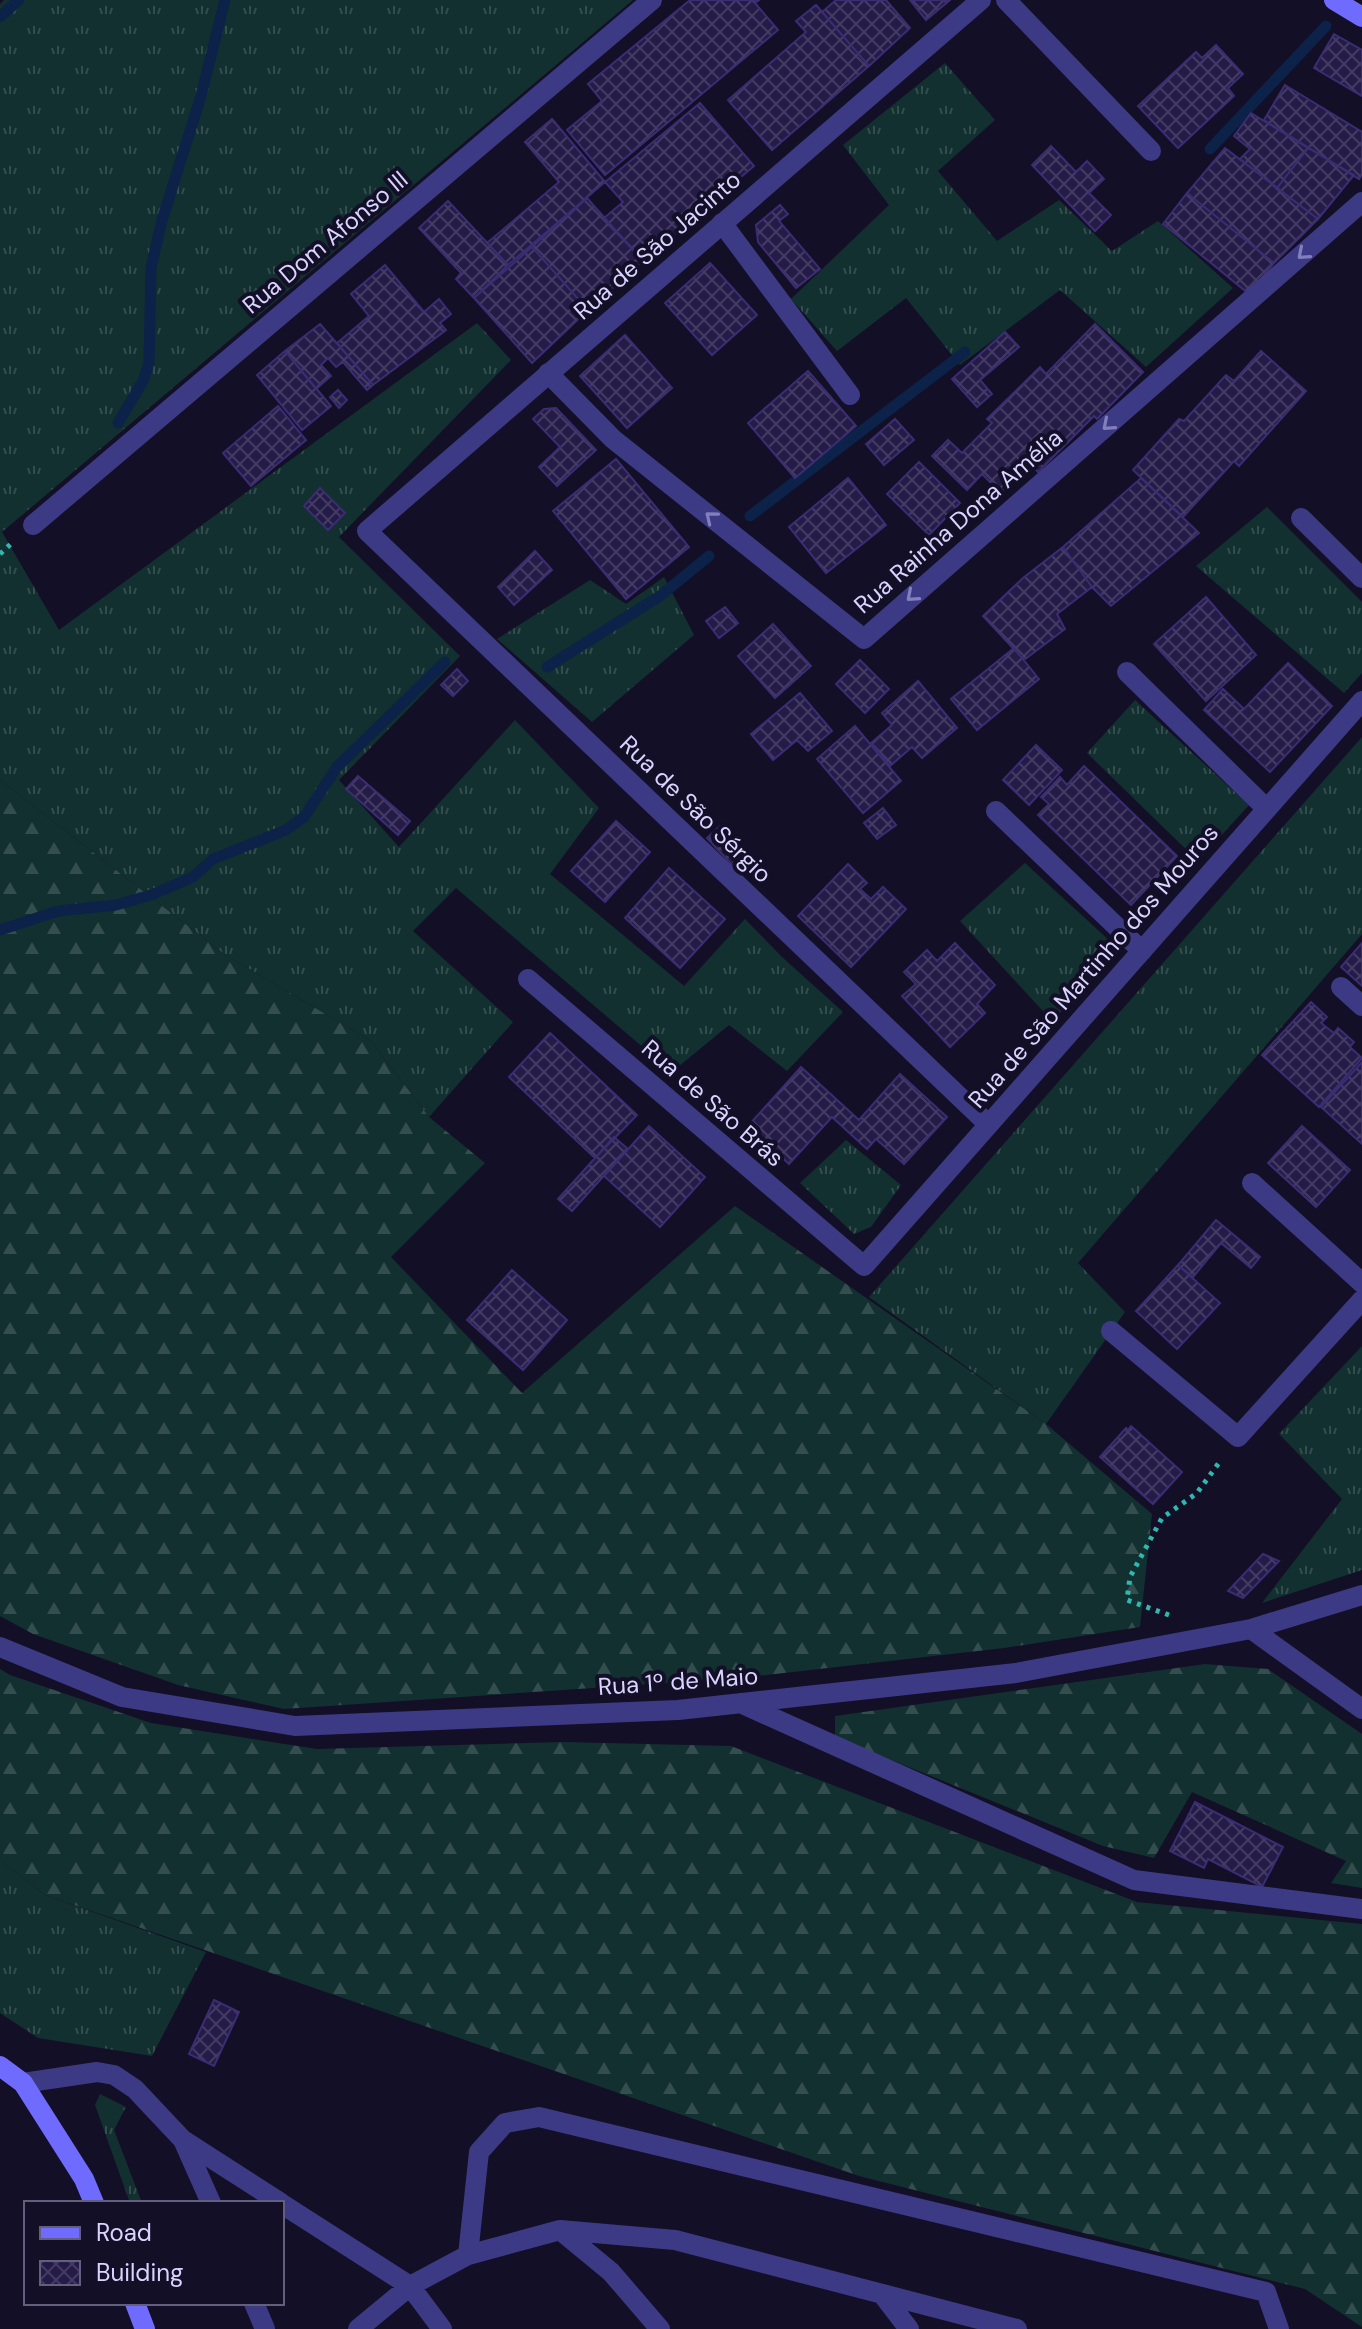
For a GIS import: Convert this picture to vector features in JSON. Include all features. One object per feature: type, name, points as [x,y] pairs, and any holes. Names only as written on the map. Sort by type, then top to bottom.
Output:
[{"type":"street","name":"Rua Dom Afonso III","points":[[33,525],[652,0]]},
{"type":"street","name":"Rua de São Jacinto","points":[[367,531],[981,0]]},
{"type":"street","points":[[1006,0],[1151,151]]},
{"type":"street","points":[[1334,0],[1362,17]]},
{"type":"street","name":"Rua Rainha Dona Amélia","points":[[548,373],[613,439],[864,639],[1362,202]]},
{"type":"street","points":[[722,223],[850,395]]},
{"type":"street","points":[[1301,518],[1362,578]]},
{"type":"street","name":"Rua de São Sérgio","points":[[367,531],[988,1124]]},
{"type":"street","points":[[1127,672],[1267,809]]},
{"type":"street","name":"Rua de São Martinho dos Mouros","points":[[864,1266],[1362,701]]},
{"type":"street","points":[[996,811],[1142,951]]},
{"type":"street","name":"Rua de São Brás","points":[[528,979],[864,1266]]},
{"type":"street","points":[[1341,987],[1362,1006]]},
{"type":"street","points":[[1252,1183],[1362,1283]]},
{"type":"street","points":[[1111,1331],[1238,1437],[1362,1300]]},
{"type":"street","name":"Rua 1º de Maio","points":[[0,1647],[122,1697],[295,1726],[678,1710],[1016,1673],[1251,1629],[1362,1595]]},
{"type":"street","points":[[1251,1629],[1362,1709]]},
{"type":"street","points":[[740,1703],[1134,1880],[1362,1909]]},
{"type":"street","points":[[0,2066],[23,2083],[84,2179],[93,2201]]},
{"type":"street","points":[[23,2083],[97,2072],[114,2075],[135,2089],[183,2140],[279,2201]]},
{"type":"street","points":[[468,2255],[479,2152],[505,2123],[539,2117],[1266,2292],[1279,2329]]},
{"type":"street","points":[[183,2140],[210,2201]]},
{"type":"street","points":[[284,2204],[410,2286],[442,2329]]},
{"type":"street","points":[[358,2329],[410,2286],[468,2255],[560,2230],[675,2240],[1017,2329]]},
{"type":"street","points":[[560,2230],[611,2272],[660,2329]]},
{"type":"street","points":[[882,2294],[909,2329]]},
{"type":"street","points":[[136,2305],[145,2329]]},
{"type":"street","points":[[255,2305],[265,2329]]},
{"type":"path","points":[[1191,1641],[1167,1613],[1127,1600],[1130,1577],[1162,1518],[1197,1493],[1238,1437]]},
{"type":"green space","points":[[4,0],[633,0],[2,532],[59,630],[477,323],[511,360],[339,537],[460,656],[339,780],[399,847],[515,720],[599,808],[550,874],[684,986],[745,919],[843,1012],[787,1071],[729,1025],[672,1072],[456,888],[413,931],[513,1022],[429,1117],[371,1041],[224,954],[0,780],[0,4]]},
{"type":"green space","points":[[945,63],[995,120],[938,171],[997,241],[1059,200],[1112,251],[1158,221],[1233,288],[1146,367],[1060,290],[960,365],[906,298],[837,351],[791,299],[889,205],[843,145]]},
{"type":"green space","points":[[1267,507],[1362,602],[1362,673],[1344,693],[1196,566]]},
{"type":"green space","points":[[664,577],[694,635],[592,722],[497,639],[590,580],[626,604]]},
{"type":"green space","points":[[1135,700],[1249,805],[1198,861],[1087,753]]},
{"type":"green space","points":[[1362,737],[1362,934],[1078,1263],[1125,1312],[1046,1424],[869,1297]]},
{"type":"green space","points":[[0,780],[224,954],[371,1041],[429,1117],[485,1163],[391,1257],[522,1393],[735,1206],[1046,1424],[1152,1514],[1140,1627],[1004,1648],[740,1678],[284,1709],[178,1685],[33,1634],[0,1616]]},
{"type":"green space","points":[[1025,863],[1111,942],[1113,956],[1052,1021],[960,921]]},
{"type":"green space","points":[[846,1140],[901,1185],[871,1227],[854,1234],[800,1183]]},
{"type":"green space","points":[[1362,1346],[1362,1570],[1262,1603],[1342,1499],[1279,1434]]},
{"type":"green space","points":[[1205,1664],[1268,1669],[1362,1734],[1362,1888],[1331,1883],[1346,1861],[1192,1792],[1154,1858],[1103,1846],[835,1737],[835,1716]]},
{"type":"green space","points":[[0,1669],[151,1723],[317,1749],[563,1742],[731,1746],[1137,1902],[1362,1924],[1362,2327],[1305,2289],[859,2176],[45,1895],[0,1860]]},
{"type":"green space","points":[[0,1860],[45,1895],[206,1952],[152,2056],[38,2038],[0,2013]]},
{"type":"green space","points":[[100,2094],[126,2107],[114,2130],[141,2201],[129,2201],[95,2105]]},
{"type":"building","points":[[690,0],[759,0],[755,3],[778,30],[605,175],[567,130],[602,101],[588,84]]},
{"type":"building","points":[[836,0],[886,0],[910,28],[869,66],[822,12]]},
{"type":"building","points":[[910,0],[950,0],[926,20]]},
{"type":"building","points":[[816,5],[869,66],[772,150],[728,100],[806,32],[796,21]]},
{"type":"building","points":[[1334,34],[1362,50],[1362,96],[1314,68]]},
{"type":"building","points":[[1216,45],[1243,74],[1228,88],[1234,96],[1178,148],[1138,106],[1196,52],[1202,58]]},
{"type":"building","points":[[1285,85],[1362,132],[1362,174],[1359,179],[1264,120]]},
{"type":"building","points":[[700,103],[754,166],[643,261],[604,218],[623,202],[605,182]]},
{"type":"building","points":[[1251,113],[1308,148],[1277,188],[1240,159],[1250,149],[1234,136]]},
{"type":"building","points":[[552,119],[605,182],[508,265],[487,243],[559,182],[525,142]]},
{"type":"building","points":[[1051,146],[1076,172],[1087,161],[1104,179],[1089,193],[1111,215],[1095,231],[1032,165]]},
{"type":"building","points":[[1225,148],[1318,219],[1274,263],[1187,193]]},
{"type":"building","points":[[1308,148],[1354,175],[1318,219],[1277,188]]},
{"type":"building","points":[[1187,193],[1274,263],[1249,294],[1163,224]]},
{"type":"building","points":[[587,198],[643,261],[588,310],[532,247]]},
{"type":"building","points":[[448,201],[508,265],[474,298],[456,279],[461,273],[419,228]]},
{"type":"building","points":[[780,205],[788,214],[779,221],[820,269],[796,288],[758,242],[756,225]]},
{"type":"building","points":[[532,247],[588,310],[532,363],[474,298]]},
{"type":"building","points":[[710,263],[757,315],[712,355],[665,303]]},
{"type":"building","points":[[385,265],[424,312],[439,299],[451,314],[440,323],[446,330],[373,385],[337,343],[369,316],[351,294]]},
{"type":"building","points":[[320,324],[373,385],[367,390],[343,362],[336,367],[328,358],[321,365],[331,376],[316,389],[285,351]]},
{"type":"building","points":[[1095,324],[1143,372],[1038,472],[1030,464],[1001,493],[982,474],[967,490],[932,456],[948,440],[962,453],[992,423],[987,419],[1040,367],[1046,374]]},
{"type":"building","points":[[1005,332],[1019,347],[980,380],[992,394],[977,407],[952,379]]},
{"type":"building","points":[[625,335],[672,388],[627,428],[580,376]]},
{"type":"building","points":[[285,351],[331,406],[302,430],[257,375]]},
{"type":"building","points":[[1261,351],[1306,391],[1239,466],[1234,461],[1183,517],[1133,470],[1179,419],[1184,421],[1226,375],[1234,381]]},
{"type":"building","points":[[808,371],[856,426],[795,478],[748,423]]},
{"type":"building","points":[[338,390],[347,400],[339,408],[330,397]]},
{"type":"building","points":[[278,406],[306,440],[251,486],[223,453]]},
{"type":"building","points":[[556,408],[596,450],[557,486],[539,467],[560,447],[533,419],[544,409]]},
{"type":"building","points":[[895,419],[914,440],[884,465],[866,444]]},
{"type":"building","points":[[616,459],[689,547],[626,599],[553,511]]},
{"type":"building","points":[[919,462],[960,503],[929,535],[887,494]]},
{"type":"building","points":[[848,478],[886,525],[826,573],[789,527]]},
{"type":"building","points":[[1141,478],[1199,533],[1111,606],[1092,587],[1063,547]]},
{"type":"building","points":[[320,488],[345,513],[328,530],[304,506]]},
{"type":"building","points":[[1063,547],[1092,587],[1057,614],[1065,629],[1024,660],[983,616],[1023,578]]},
{"type":"building","points":[[535,551],[552,570],[514,605],[498,587]]},
{"type":"building","points":[[1206,597],[1256,655],[1206,701],[1154,644]]},
{"type":"building","points":[[725,607],[738,623],[719,638],[706,621]]},
{"type":"building","points":[[773,624],[811,666],[775,698],[738,656]]},
{"type":"building","points":[[1014,648],[1039,679],[977,730],[951,699]]},
{"type":"building","points":[[860,660],[889,689],[865,713],[836,684]]},
{"type":"building","points":[[1288,663],[1332,706],[1270,772],[1204,710],[1223,689],[1244,709]]},
{"type":"building","points":[[457,669],[468,681],[453,696],[441,685]]},
{"type":"building","points":[[918,681],[957,728],[922,758],[912,747],[890,766],[871,743],[892,725],[882,713]]},
{"type":"building","points":[[800,693],[832,731],[808,751],[797,740],[773,760],[751,734]]},
{"type":"building","points":[[855,726],[901,781],[863,813],[817,759]]},
{"type":"building","points":[[1036,745],[1062,770],[1029,805],[1003,780]]},
{"type":"building","points":[[1084,766],[1177,856],[1131,905],[1038,815],[1049,804],[1041,797],[1060,777],[1067,785]]},
{"type":"building","points":[[358,776],[410,821],[398,835],[346,789]]},
{"type":"building","points":[[883,808],[896,825],[877,839],[864,823]]},
{"type":"building","points":[[616,821],[650,852],[605,902],[571,871]]},
{"type":"building","points":[[720,826],[746,853],[733,866],[707,838]]},
{"type":"building","points":[[848,864],[867,883],[860,889],[871,899],[883,887],[906,909],[851,967],[798,916]]},
{"type":"building","points":[[669,868],[725,919],[680,968],[625,918]]},
{"type":"building","points":[[955,943],[995,985],[977,1004],[985,1013],[950,1047],[902,996],[916,984],[904,972],[927,950],[937,961]]},
{"type":"building","points":[[1362,943],[1362,986],[1341,967]]},
{"type":"building","points":[[1311,1002],[1327,1017],[1321,1023],[1334,1033],[1338,1028],[1354,1042],[1350,1047],[1362,1058],[1319,1107],[1262,1055]]},
{"type":"building","points":[[550,1033],[637,1115],[595,1158],[509,1077]]},
{"type":"building","points":[[1362,1062],[1362,1144],[1321,1107]]},
{"type":"building","points":[[801,1067],[859,1120],[900,1074],[947,1117],[904,1164],[876,1139],[867,1149],[832,1117],[789,1164],[748,1126]]},
{"type":"building","points":[[649,1126],[705,1177],[660,1227],[604,1176]]},
{"type":"building","points":[[1302,1126],[1350,1170],[1316,1207],[1268,1163]]},
{"type":"building","points":[[614,1137],[628,1149],[572,1211],[558,1199]]},
{"type":"building","points":[[1216,1220],[1260,1257],[1251,1268],[1221,1243],[1193,1277],[1178,1265]]},
{"type":"building","points":[[1178,1265],[1220,1303],[1177,1349],[1136,1311]]},
{"type":"building","points":[[512,1270],[567,1320],[523,1370],[467,1320]]},
{"type":"building","points":[[1131,1426],[1182,1472],[1153,1504],[1100,1457]]},
{"type":"building","points":[[1263,1554],[1279,1561],[1243,1598],[1228,1591]]},
{"type":"building","points":[[1195,1802],[1283,1847],[1262,1887],[1208,1859],[1204,1868],[1170,1851]]},
{"type":"building","points":[[214,2000],[239,2012],[214,2066],[189,2054]]},
{"type":"waterway","points":[[0,17],[19,0]]},
{"type":"waterway","points":[[118,423],[143,381],[149,363],[151,268],[162,220],[201,96],[225,0]]},
{"type":"waterway","points":[[1210,149],[1326,26]]},
{"type":"waterway","points":[[750,516],[965,352]]},
{"type":"waterway","points":[[547,667],[660,596],[709,556]]},
{"type":"waterway","points":[[0,930],[58,911],[116,905],[151,895],[193,877],[213,859],[286,830],[304,817],[337,767],[445,662]]}]
